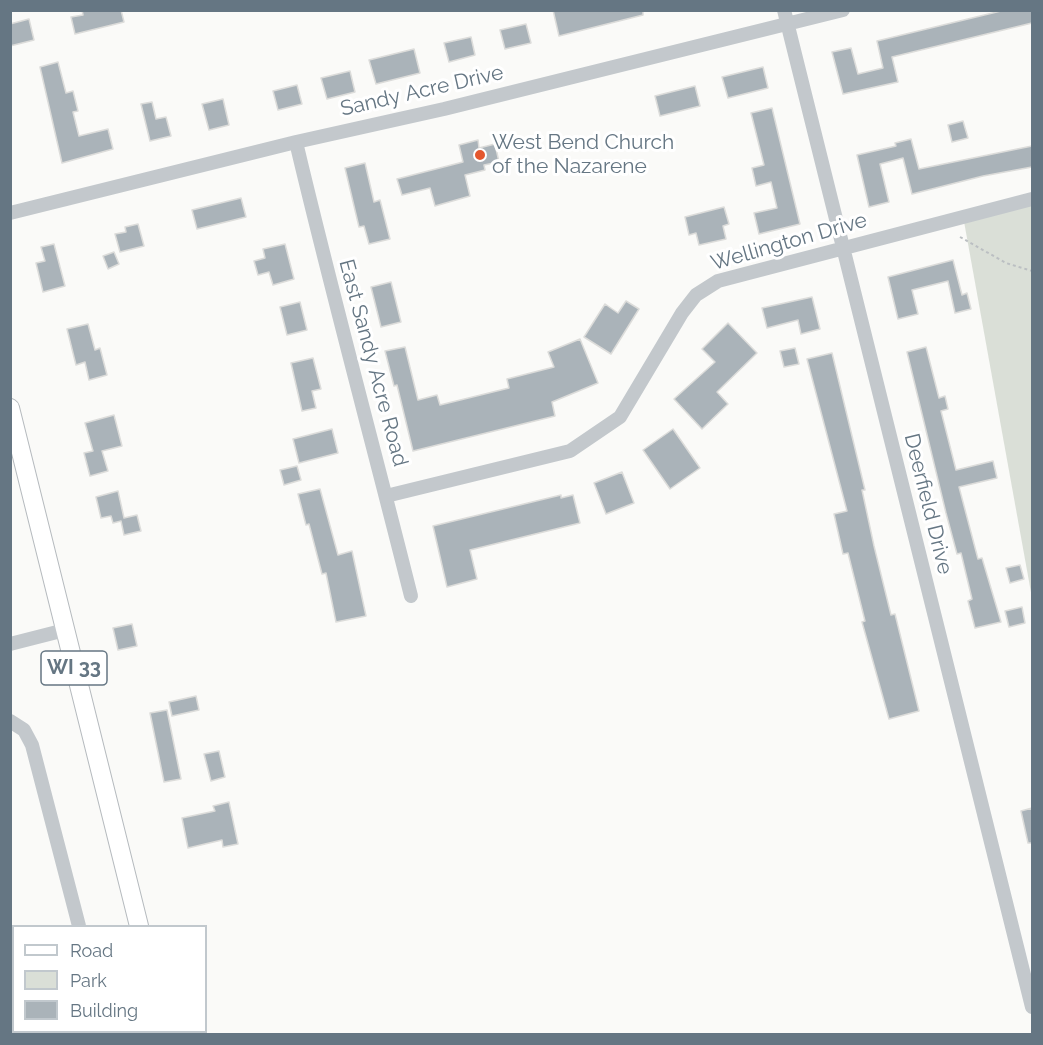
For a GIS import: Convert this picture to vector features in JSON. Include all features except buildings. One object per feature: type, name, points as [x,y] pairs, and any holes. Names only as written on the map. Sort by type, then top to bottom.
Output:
[{"type":"main road","name":"WI 33","points":[[10,408],[138,925]]},
{"type":"street","name":"Deerfield Drive","points":[[784,10],[1032,1007]]},
{"type":"street","name":"Sandy Acre Drive","points":[[10,213],[296,141],[444,109],[787,26],[843,10]]},
{"type":"street","name":"East Sandy Acre Road","points":[[296,141],[328,276],[411,596]]},
{"type":"street","name":"Wellington Drive","points":[[386,496],[570,451],[620,417],[682,313],[696,295],[718,281],[843,246],[1032,199]]},
{"type":"street","points":[[10,644],[64,630]]},
{"type":"street","points":[[10,721],[24,730],[32,745],[78,925]]},
{"type":"path","points":[[960,237],[1006,263],[1032,271]]},
{"type":"green space","points":[[1032,197],[1032,598],[963,216]]},
{"type":"place","name":"West Bend Church of the Nazarene","points":[[480,155]]}]
